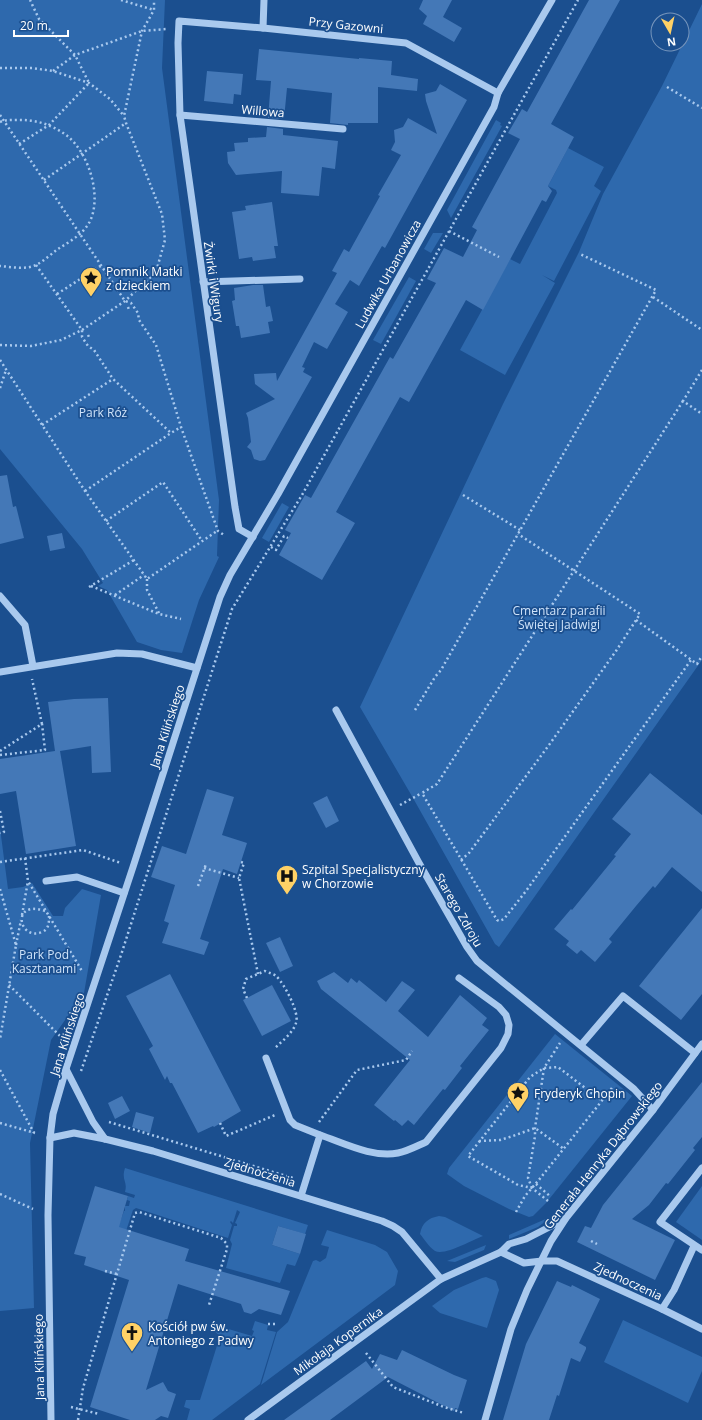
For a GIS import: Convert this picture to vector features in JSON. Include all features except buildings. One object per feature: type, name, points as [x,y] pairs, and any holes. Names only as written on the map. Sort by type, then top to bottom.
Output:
[{"type":"street","points":[[263,28],[264,0]]},
{"type":"street","name":"Ludwika Urbanowicza","points":[[240,558],[491,113],[498,93],[552,0]]},
{"type":"street","name":"Przy Gazowni","points":[[179,21],[406,43],[498,93]]},
{"type":"street","name":"Żwirki i Wigury","points":[[179,21],[178,43],[180,115],[235,507],[239,529],[253,537]]},
{"type":"street","name":"Willowa","points":[[180,115],[343,129]]},
{"type":"street","points":[[203,282],[300,279]]},
{"type":"street","name":"Jana Kilińskiego","points":[[51,1420],[48,1215],[50,1138],[53,1114],[66,1069],[220,597],[240,558]]},
{"type":"street","points":[[0,596],[25,625],[32,666]]},
{"type":"street","points":[[0,672],[117,653],[142,654],[197,668]]},
{"type":"street","name":"Starego Zdroju","points":[[336,710],[390,811],[467,947],[477,961],[634,1089],[653,1110]]},
{"type":"street","points":[[46,881],[77,877],[124,893]]},
{"type":"street","points":[[266,1058],[285,1110],[290,1120],[295,1125],[311,1132],[377,1154],[396,1154],[410,1150],[426,1142],[501,1048],[508,1034],[509,1025],[506,1015],[499,1007],[459,978]]},
{"type":"street","points":[[581,1045],[623,996],[695,1053]]},
{"type":"street","name":"Generała Henryka Dąbrowskiego","points":[[485,1420],[511,1329],[522,1300],[551,1241],[566,1218],[653,1110],[702,1044]]},
{"type":"street","points":[[66,1069],[93,1122],[105,1139]]},
{"type":"street","name":"Zjednoczenia","points":[[50,1138],[74,1133],[153,1151],[393,1226],[406,1237],[441,1279]]},
{"type":"street","points":[[301,1196],[320,1135]]},
{"type":"street","points":[[702,1168],[660,1222],[702,1250]]},
{"type":"street","name":"Mikołaja Kopernika","points":[[248,1420],[441,1279],[501,1252],[509,1244],[530,1237],[566,1218]]},
{"type":"street","points":[[662,1309],[674,1290],[694,1246]]},
{"type":"street","name":"Zjednoczenia","points":[[501,1252],[524,1263],[557,1261],[702,1329]]},
{"type":"path","points":[[30,0],[39,19],[75,55],[89,83]]},
{"type":"path","points":[[121,0],[154,10]]},
{"type":"path","points":[[124,116],[142,31],[154,10],[154,0]]},
{"type":"path","points":[[81,1072],[122,952],[232,609],[302,495],[578,0]]},
{"type":"path","points":[[53,72],[75,55],[142,31],[170,29]]},
{"type":"path","points":[[0,68],[32,68],[53,72],[89,83],[110,99],[124,116],[162,214],[165,240],[156,272],[126,301],[82,330],[61,340],[53,342],[31,346],[0,346]]},
{"type":"path","points":[[19,144],[49,125],[89,83]]},
{"type":"path","points":[[667,87],[702,108]]},
{"type":"path","points":[[0,115],[1,122],[19,144],[126,301],[131,303],[138,313],[139,320],[156,345],[181,427],[218,531],[224,535]]},
{"type":"path","points":[[0,266],[19,268],[36,265],[80,233],[89,223],[95,203],[94,184],[82,153],[68,136],[49,125],[28,119],[1,122]]},
{"type":"path","points":[[44,180],[126,123]]},
{"type":"path","points":[[449,231],[499,257]]},
{"type":"path","points":[[415,710],[435,677],[441,670],[656,290],[580,254]]},
{"type":"path","points":[[36,265],[82,330],[82,337],[88,346],[94,350],[113,379],[171,433]]},
{"type":"path","points":[[57,294],[102,265]]},
{"type":"path","points":[[652,297],[702,330]]},
{"type":"path","points":[[0,360],[85,490],[147,579],[147,590],[159,614]]},
{"type":"path","points":[[0,388],[7,370]]},
{"type":"path","points":[[390,811],[437,784],[702,370]]},
{"type":"path","points":[[42,425],[113,379]]},
{"type":"path","points":[[683,401],[702,414]]},
{"type":"path","points":[[85,490],[181,427]]},
{"type":"path","points":[[106,521],[163,482],[202,541]]},
{"type":"path","points":[[463,495],[520,530]]},
{"type":"path","points":[[147,579],[218,531]]},
{"type":"path","points":[[461,860],[469,853],[549,744],[640,614],[518,534]]},
{"type":"path","points":[[271,547],[276,550],[284,536],[288,538]]},
{"type":"path","points":[[134,560],[90,586],[159,614],[181,619]]},
{"type":"path","points":[[114,595],[144,576]]},
{"type":"path","points":[[636,620],[697,664],[702,656]]},
{"type":"path","points":[[422,792],[494,918],[499,921],[504,919],[691,660]]},
{"type":"path","points":[[0,755],[45,750],[32,666]]},
{"type":"path","points":[[0,750],[42,724]]},
{"type":"path","points":[[0,811],[4,832],[0,833]]},
{"type":"path","points":[[0,862],[83,850],[133,867]]},
{"type":"path","points":[[0,1039],[28,881],[25,858]]},
{"type":"path","points":[[241,862],[244,863],[239,878],[258,974]]},
{"type":"path","points":[[198,886],[206,864]]},
{"type":"path","points":[[204,868],[239,878]]},
{"type":"path","points":[[28,881],[82,971]]},
{"type":"path","points":[[0,889],[16,945]]},
{"type":"path","points":[[46,911],[38,908],[31,908],[24,912],[21,918],[22,925],[32,934],[39,934],[45,931],[48,925],[49,916]]},
{"type":"path","points":[[247,998],[243,989],[246,979],[265,971],[275,975],[282,983],[297,1014],[297,1021],[294,1028],[266,1058]]},
{"type":"path","points":[[9,984],[61,1037]]},
{"type":"path","points":[[532,1188],[528,1178],[544,1068],[566,1034]]},
{"type":"path","points":[[311,1132],[357,1070],[406,1060],[412,1051]]},
{"type":"path","points":[[548,1201],[532,1188],[518,1185],[468,1156],[530,1076],[544,1068],[558,1067],[602,1101]]},
{"type":"path","points":[[0,1070],[34,1133]]},
{"type":"path","points":[[516,1212],[525,1196],[620,1078]]},
{"type":"path","points":[[220,1123],[226,1136],[285,1110]]},
{"type":"path","points":[[107,1122],[300,1180]]},
{"type":"path","points":[[0,1123],[50,1138]]},
{"type":"path","points":[[480,1141],[500,1140],[535,1128]]},
{"type":"path","points":[[535,1128],[564,1149]]},
{"type":"path","points":[[536,1184],[551,1197]]},
{"type":"path","points":[[0,1194],[33,1210]]},
{"type":"path","points":[[78,1420],[83,1388],[135,1213],[139,1212],[221,1238],[228,1244],[209,1305]]},
{"type":"path","points":[[591,1241],[597,1244]]},
{"type":"path","points":[[105,1271],[117,1274]]},
{"type":"path","points":[[268,1324],[278,1324]]},
{"type":"path","points":[[366,1354],[393,1387],[444,1407],[464,1413]]},
{"type":"path","points":[[71,1407],[99,1414]]},
{"type":"green space","name":"Park Róż","points":[[0,0],[165,0],[162,68],[219,500],[217,556],[219,557],[199,600],[182,653],[161,650],[137,642],[107,590],[98,586],[103,583],[82,549],[0,449]]},
{"type":"green space","name":"Cmentarz parafii Świętej Jadwigi","points":[[702,4],[702,660],[499,947],[495,944],[360,707],[503,404],[579,252],[603,194],[662,86],[679,52],[690,52],[690,29]]},
{"type":"green space","points":[[496,120],[501,123],[500,125],[502,126],[451,218],[447,210]]},
{"type":"green space","points":[[568,148],[604,167],[594,186],[601,191],[554,281],[542,275],[555,283],[505,375],[460,350],[510,259],[520,264],[557,193],[556,190],[548,186]]},
{"type":"green space","points":[[433,233],[443,233],[431,253],[424,249]]},
{"type":"green space","points":[[409,277],[416,281],[381,344],[373,340]]},
{"type":"green space","points":[[282,503],[289,507],[269,542],[262,538]]},
{"type":"green space","name":"Park Pod Kasztanami","points":[[0,828],[8,889],[23,887],[32,883],[53,916],[63,916],[65,908],[82,889],[101,895],[84,993],[51,1040],[30,1143],[34,1308],[0,1311]]},
{"type":"green space","points":[[555,1034],[632,1096],[546,1203],[533,1216],[529,1217],[509,1209],[464,1186],[447,1174],[449,1168]]},
{"type":"green space","points":[[125,1168],[308,1225],[305,1234],[278,1226],[272,1245],[300,1254],[295,1266],[287,1264],[280,1283],[226,1268],[232,1244],[230,1240],[234,1226],[237,1226],[235,1223],[240,1212],[237,1210],[233,1223],[231,1221],[230,1222],[232,1225],[228,1238],[136,1208],[133,1210],[122,1243],[117,1230],[125,1211],[125,1206],[129,1206],[130,1201],[127,1200],[128,1196],[134,1198],[135,1195],[125,1192]]},
{"type":"green space","points":[[702,1186],[702,1240],[676,1222]]},
{"type":"green space","points":[[439,1216],[445,1217],[483,1236],[452,1250],[439,1252],[435,1251],[420,1234],[422,1227],[426,1222]]},
{"type":"green space","points":[[550,1218],[538,1227],[509,1239],[509,1235]]},
{"type":"green space","points":[[327,1230],[375,1245],[387,1252],[398,1271],[395,1285],[261,1385],[277,1332],[288,1322],[313,1261],[316,1260],[320,1262],[326,1258],[329,1247],[321,1245]]},
{"type":"green space","points":[[486,1245],[484,1250],[455,1262],[447,1261]]},
{"type":"green space","points":[[486,1277],[496,1281],[499,1290],[487,1328],[440,1313],[432,1306],[454,1290]]},
{"type":"green space","points":[[623,1320],[702,1357],[702,1371],[688,1403],[604,1362]]},
{"type":"green space","points":[[255,1321],[268,1325],[267,1330],[276,1332],[260,1384],[212,1420],[187,1420],[190,1409],[184,1407],[186,1400],[200,1400],[220,1336],[213,1330],[215,1325],[252,1336]]},
{"type":"place","name":"Pomnik Matki z dzieckiem","points":[[91,298]]},
{"type":"place","name":"Szpital Specjalistyczny w Chorzowie","points":[[287,896]]},
{"type":"place","name":"Fryderyk Chopin","points":[[518,1112]]},
{"type":"place","name":"Kościół pw św. Antoniego z Padwy","points":[[132,1352]]}]
